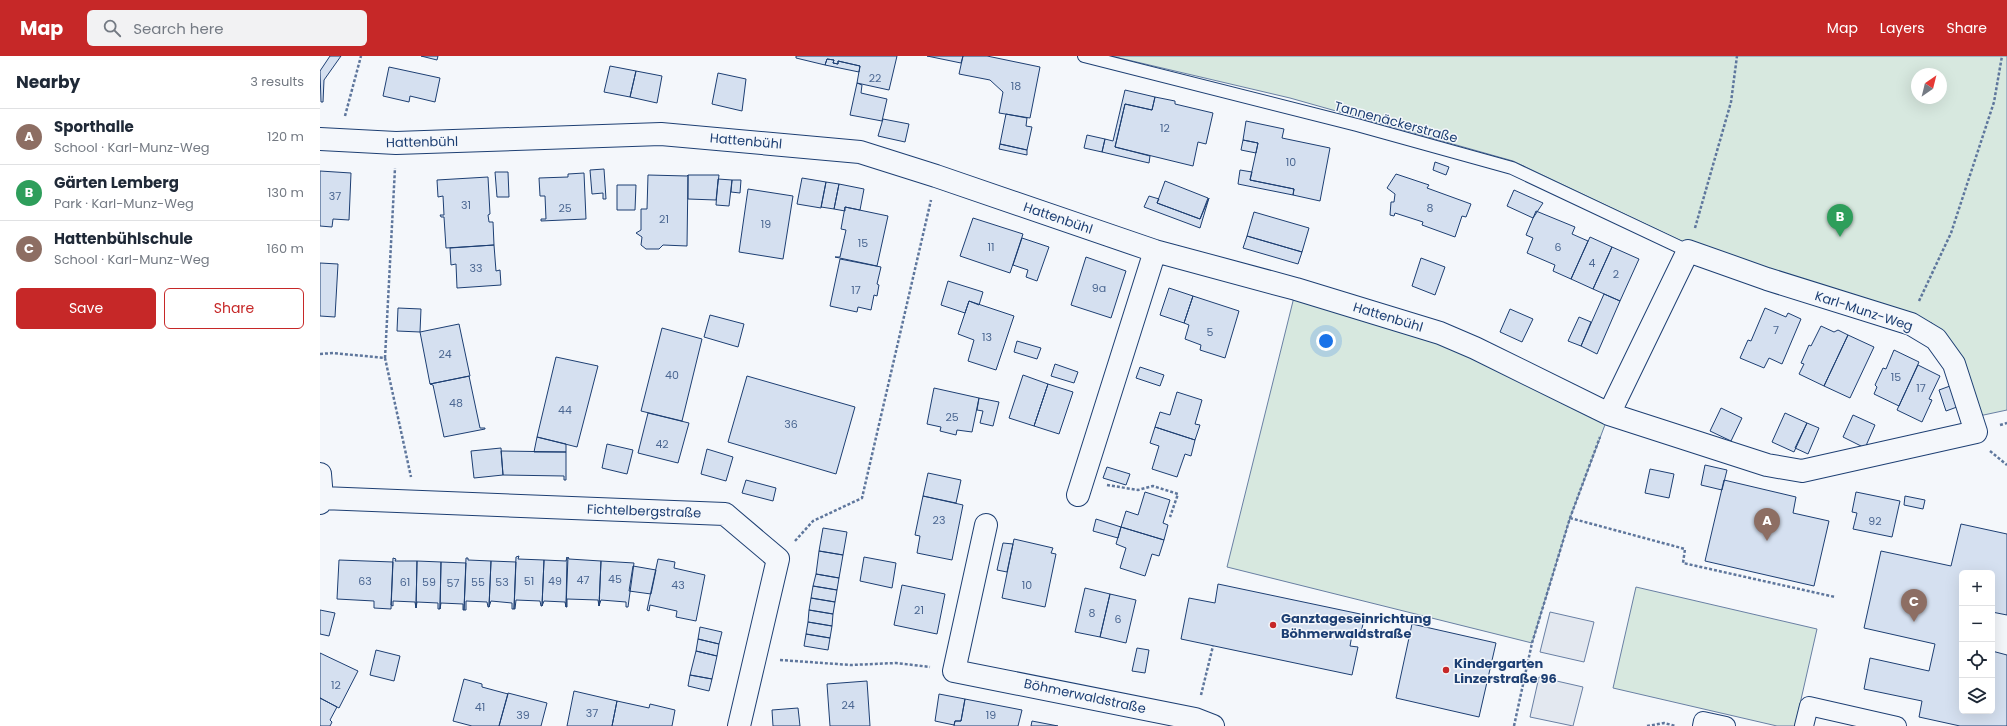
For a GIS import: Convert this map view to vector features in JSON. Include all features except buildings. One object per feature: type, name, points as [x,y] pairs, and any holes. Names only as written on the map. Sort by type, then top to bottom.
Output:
[{"type":"street","name":"Hattenbühl","points":[[330,140],[396,144],[662,134],[860,152],[936,176],[1155,251],[1296,289],[1440,333],[1475,348],[1609,414]]},
{"type":"street","points":[[1080,489],[1155,251]]},
{"type":"street","name":"Karl-Munz-Weg","points":[[1609,414],[1767,465],[1802,471],[1976,432],[1954,364],[1936,339],[1911,324],[1767,279],[1688,251]]},
{"type":"street","points":[[1609,414],[1688,251]]},
{"type":"street","points":[[320,474],[321,500]]},
{"type":"street","name":"Fichtelbergstraße","points":[[321,500],[416,502],[725,514],[778,559]]},
{"type":"street","points":[[954,671],[986,525]]},
{"type":"street","points":[[739,726],[778,559]]},
{"type":"street","name":"Böhmerwaldstraße","points":[[954,671],[1204,723]]},
{"type":"street","points":[[1804,726],[1809,706],[1897,726]]},
{"type":"street","points":[[1702,726],[1703,721],[1726,726]]},
{"type":"lane","name":"Tannenäckerstraße","points":[[1084,56],[1357,124],[1512,168],[1688,251]]},
{"type":"path","points":[[330,140],[361,56]]},
{"type":"path","points":[[1688,251],[1731,102],[1737,56]]},
{"type":"path","points":[[1911,324],[1924,289],[1950,233],[1994,102],[2002,56]]},
{"type":"path","points":[[396,144],[385,358],[416,502]]},
{"type":"path","points":[[778,559],[813,521],[862,498],[936,176]]},
{"type":"path","points":[[320,354],[333,353],[385,358]]},
{"type":"path","points":[[1514,726],[1532,643],[1570,518],[1609,414]]},
{"type":"path","points":[[1080,489],[1114,486],[1138,490],[1153,486],[1178,494],[1170,517]]},
{"type":"path","points":[[1570,518],[1685,549],[1683,563],[1835,598]]},
{"type":"path","points":[[1204,723],[1213,646]]},
{"type":"path","points":[[754,658],[851,665],[896,663],[954,671]]},
{"type":"path","points":[[1647,726],[1664,722],[1676,726]]},
{"type":"shaded area","points":[[1111,56],[2007,56],[2007,410],[1979,416],[1951,345],[1932,323],[1698,249],[1513,161],[1290,98]]},
{"type":"shaded area","points":[[1296,289],[1440,333],[1609,414],[1570,518],[1532,643],[1227,567]]},
{"type":"shaded area","points":[[1636,587],[1817,629],[1795,726],[1777,726],[1613,688]]},
{"type":"shaded area","points":[[1550,612],[1594,622],[1584,662],[1540,652]]},
{"type":"shaded area","points":[[1539,677],[1583,687],[1573,726],[1530,717]]},
{"type":"place","name":"Gärten Lemberg","points":[[1840,237]]},
{"type":"place","name":"Sporthalle","points":[[1767,541]]},
{"type":"place","name":"Hattenbühlschule","points":[[1914,622]]},
{"type":"place","name":"Ganztageseinrichtung Böhmerwaldstraße","points":[[1273,625]]},
{"type":"place","name":"Kindergarten Linzerstraße 96","points":[[1446,670]]}]
